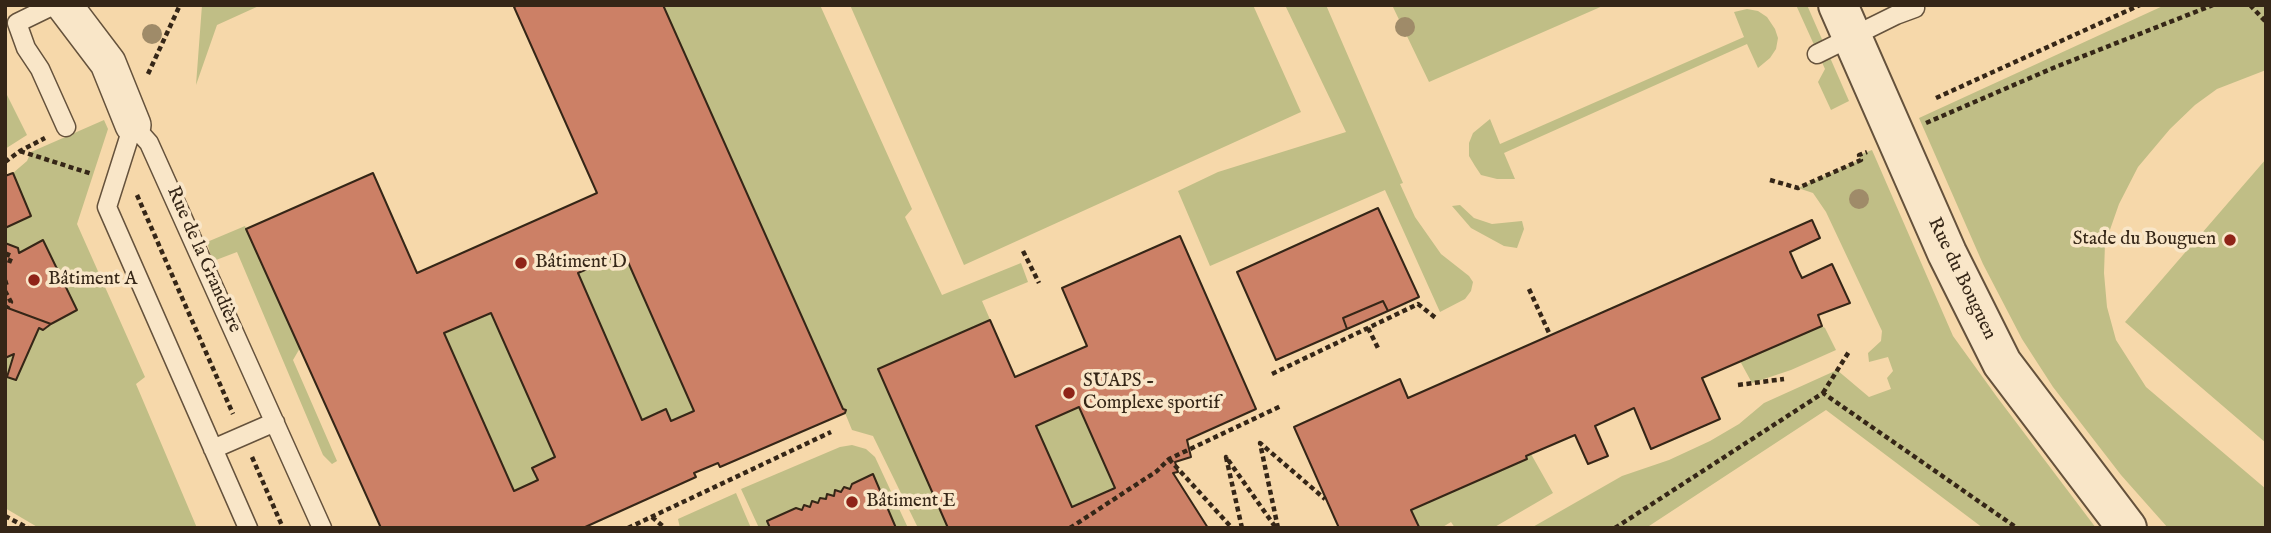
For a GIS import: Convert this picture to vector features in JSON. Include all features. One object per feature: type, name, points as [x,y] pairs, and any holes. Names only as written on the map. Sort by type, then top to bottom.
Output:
[{"type":"street","name":"Rue de la Grandière","points":[[64,5],[108,63],[128,113]]},
{"type":"street","name":"Rue du Bouguen","points":[[1845,21],[1947,253],[2002,363],[2127,528]]},
{"type":"lane","points":[[54,5],[17,23],[26,48],[40,68],[66,127]]},
{"type":"lane","points":[[1817,54],[1845,21],[1896,15],[1915,8]]},
{"type":"lane","points":[[128,113],[107,207],[248,528]]},
{"type":"lane","name":"Rue de la Grandière","points":[[128,113],[149,143],[183,215],[322,528]]},
{"type":"lane","points":[[213,449],[275,422]]},
{"type":"path","points":[[128,113],[180,5]]},
{"type":"path","points":[[1936,98],[2140,5]]},
{"type":"path","points":[[1921,125],[2053,68],[2213,5]]},
{"type":"path","points":[[2250,5],[2266,22]]},
{"type":"path","points":[[1770,180],[1798,188],[1861,160]]},
{"type":"path","points":[[1023,251],[1039,283]]},
{"type":"path","points":[[1529,289],[1550,335]]},
{"type":"path","points":[[7,308],[10,302],[8,293]]},
{"type":"path","points":[[1272,374],[1418,304],[1437,319]]},
{"type":"path","points":[[1368,328],[1379,350]]},
{"type":"path","points":[[1615,528],[1823,393],[1850,349]]},
{"type":"path","points":[[1738,385],[1784,379]]},
{"type":"path","points":[[1823,393],[2017,528]]},
{"type":"path","points":[[1070,528],[1157,471],[1169,459],[1281,406]]},
{"type":"path","points":[[628,528],[831,432]]},
{"type":"path","points":[[1277,528],[1260,443],[1325,499]]},
{"type":"path","points":[[1242,528],[1226,457],[1277,528]]},
{"type":"path","points":[[1169,459],[1231,528]]},
{"type":"path","points":[[5,516],[28,528]]},
{"type":"path","points":[[652,516],[665,528]]},
{"type":"shaded area","points":[[202,5],[261,5],[217,25],[196,85]]},
{"type":"shaded area","points":[[663,5],[820,5],[912,209],[905,217],[942,295],[1021,263],[1028,282],[982,301],[1015,377],[1087,346],[1062,288],[1180,236],[1256,409],[1187,440],[1191,457],[1175,462],[1178,472],[1173,474],[1208,528],[918,528],[873,436],[852,430],[846,410],[843,409]]},
{"type":"shaded area","points":[[850,5],[1253,5],[1301,112],[964,265]]},
{"type":"shaded area","points":[[1285,5],[1326,5],[1415,217],[1441,254],[1473,282],[1465,299],[1440,312],[1385,190],[1210,266],[1178,191],[1218,172],[1346,132]]},
{"type":"shaded area","points":[[1392,5],[1605,5],[1429,82]]},
{"type":"shaded area","points":[[1796,5],[1807,5],[1849,101],[1831,110],[1818,82],[1825,69]]},
{"type":"shaded area","points":[[2165,5],[2266,5],[2266,70],[2217,89],[2195,105],[2170,129],[2138,167],[2119,204],[2105,244],[2107,307],[2116,340],[2146,387],[2266,489],[2266,528],[2168,528],[2121,475],[2053,387],[2022,339],[1983,264],[1919,118]]},
{"type":"shaded area","points":[[1747,9],[1758,11],[1767,17],[1778,38],[1776,49],[1770,58],[1758,68],[1747,44],[1504,153],[1515,179],[1497,179],[1481,175],[1469,156],[1469,143],[1473,133],[1490,119],[1500,144],[1744,37],[1734,12]]},
{"type":"shaded area","points":[[5,91],[27,135],[5,149]]},
{"type":"shaded area","points":[[104,120],[108,129],[77,224],[145,377],[136,384],[197,528],[39,528],[5,508],[5,358],[14,354],[7,376],[16,379],[39,328],[43,330],[77,310],[44,241],[19,253],[18,248],[5,243],[13,173],[27,161],[31,152]]},
{"type":"shaded area","points":[[1872,150],[1953,336],[2096,528],[1983,528],[1826,410],[1646,528],[1531,528],[1622,476],[1669,460],[1710,441],[1739,424],[1764,403],[1837,370],[1869,397],[1891,389],[1887,378],[1893,371],[1888,357],[1869,362],[1868,353],[1881,341],[1882,331],[1826,212],[1813,193],[1798,188],[1860,160],[1859,155]]},
{"type":"shaded area","name":"Stade du Bouguen","points":[[2266,159],[2266,443],[2125,322]]},
{"type":"shaded area","points":[[1460,205],[1474,218],[1492,224],[1522,221],[1524,229],[1517,248],[1504,246],[1471,228],[1452,206]]},
{"type":"shaded area","points":[[245,226],[300,348],[293,360],[337,461],[332,464],[323,455],[237,252],[212,260],[207,242]]},
{"type":"shaded area","points":[[624,253],[694,411],[671,421],[666,409],[642,420],[578,273]]},
{"type":"shaded area","points":[[491,313],[555,457],[533,468],[538,480],[514,491],[444,333]]},
{"type":"shaded area","points":[[1822,326],[1836,350],[1791,370],[1752,383],[1740,361]]},
{"type":"shaded area","points":[[852,445],[866,449],[875,457],[908,528],[896,528],[873,475],[852,483],[850,489],[844,487],[841,492],[835,491],[834,496],[828,494],[826,499],[820,498],[818,503],[812,501],[810,507],[804,505],[802,510],[796,508],[767,521],[770,528],[759,528],[741,489],[840,447]]},
{"type":"shaded area","points":[[1531,454],[1553,493],[1493,528],[1455,528],[1451,522],[1441,528],[1417,528],[1419,526],[1411,510],[1527,459],[1526,456]]},
{"type":"shaded area","points":[[736,493],[751,528],[680,528],[678,519]]},
{"type":"building","name":"Bâtiment D","points":[[663,5],[843,409],[846,410],[845,413],[720,467],[718,463],[694,473],[696,477],[583,528],[381,528],[246,229],[373,173],[417,273],[597,193],[514,7]],"holes":[[[624,253],[694,411],[671,421],[666,409],[642,420],[578,273]],[[491,313],[555,457],[532,468],[538,480],[514,491],[444,333]]]},
{"type":"building","name":"Bâtiment A","points":[[13,173],[31,216],[5,228],[5,176]]},
{"type":"building","name":"SUAPS - Complexe sportif","points":[[1378,208],[1419,297],[1388,311],[1383,301],[1343,318],[1347,329],[1276,360],[1237,272]]},
{"type":"building","points":[[1812,220],[1820,238],[1790,252],[1798,270],[1802,278],[1832,264],[1850,303],[1818,315],[1822,326],[1702,378],[1720,419],[1651,449],[1634,408],[1595,426],[1608,456],[1588,464],[1575,435],[1411,510],[1419,527],[1417,528],[1339,528],[1294,427],[1400,379],[1408,398]]},
{"type":"building","name":"SUAPS - Complexe sportif","points":[[1180,236],[1256,409],[1187,440],[1191,457],[1175,462],[1178,472],[1173,473],[1208,528],[948,528],[878,369],[990,320],[1015,377],[1087,346],[1062,288]],"holes":[[[1079,407],[1115,488],[1072,507],[1036,426]]]},
{"type":"building","name":"Bâtiment A","points":[[43,240],[77,310],[51,324],[5,307],[5,243],[18,248],[19,253]]},
{"type":"building","points":[[1383,301],[1388,311],[1347,329],[1343,318]]},
{"type":"building","points":[[5,307],[51,324],[43,330],[39,328],[16,380],[7,377],[14,354],[5,358]]},
{"type":"building","name":"Bâtiment E","points":[[873,474],[896,528],[770,528],[767,521],[796,508],[802,510],[804,505],[810,507],[812,501],[818,503],[820,498],[826,499],[827,494],[834,496],[835,490],[841,492],[844,487],[850,489],[852,484]]},
{"type":"place","name":"Stade du Bouguen","points":[[2230,240]]},
{"type":"place","name":"Bâtiment D","points":[[521,263]]},
{"type":"place","name":"Bâtiment A","points":[[34,280]]},
{"type":"place","name":"SUAPS - Complexe sportif","points":[[1069,393]]},
{"type":"place","name":"Bâtiment E","points":[[852,502]]}]
